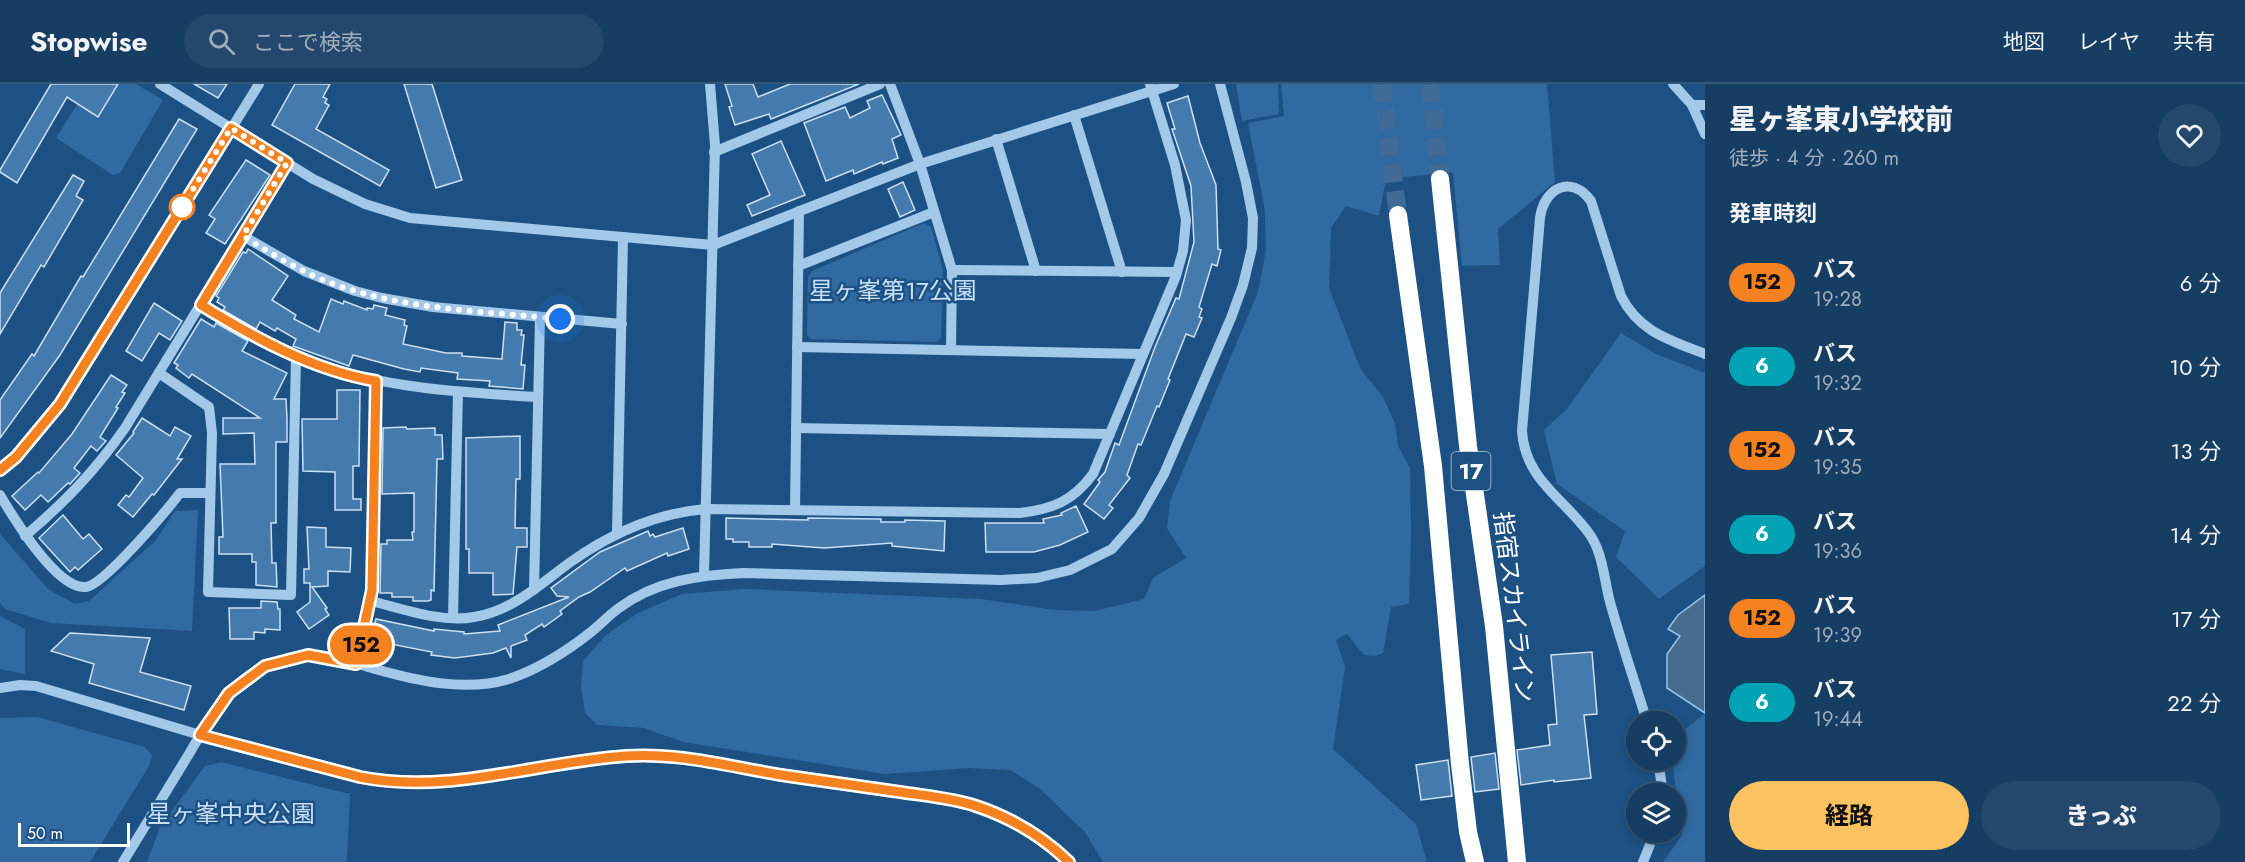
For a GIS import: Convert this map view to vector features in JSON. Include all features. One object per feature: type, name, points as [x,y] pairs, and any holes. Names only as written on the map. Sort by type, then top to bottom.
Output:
[{"type":"highway","name":"指宿スカイライン","points":[[1440,179],[1468,446],[1494,626],[1517,862]]},
{"type":"highway","name":"17","points":[[1398,215],[1433,466],[1460,764],[1468,831],[1475,862]]},
{"type":"street","points":[[160,84],[287,163],[342,194],[410,218],[712,245],[920,164],[1074,115],[1151,87],[1174,84]]},
{"type":"street","points":[[0,470],[16,457],[60,404],[259,84]]},
{"type":"street","points":[[704,575],[714,152],[710,84]]},
{"type":"street","points":[[714,152],[880,84]]},
{"type":"street","points":[[890,84],[920,164],[952,270],[951,350]]},
{"type":"street","points":[[123,862],[200,735],[229,693],[265,666],[308,655],[356,664],[406,678],[442,684],[477,684],[508,679],[541,666],[590,633],[620,607],[651,590],[704,575],[743,573],[1001,580],[1037,578],[1070,570],[1112,549],[1139,518],[1164,474],[1243,285],[1249,257],[1253,218],[1246,182],[1220,84]]},
{"type":"street","points":[[1672,84],[1692,105],[1705,134]]},
{"type":"street","points":[[371,602],[453,618],[474,617],[496,611],[534,590],[571,562],[617,533],[662,516],[683,511],[706,509],[1000,514],[1040,511],[1068,500],[1082,489],[1093,474],[1177,273],[1183,252],[1186,220],[1175,165],[1151,87]]},
{"type":"street","points":[[1692,105],[1705,105]]},
{"type":"street","points":[[1074,115],[1122,272]]},
{"type":"street","points":[[996,139],[1036,271]]},
{"type":"street","points":[[25,536],[61,506],[104,459],[287,163]]},
{"type":"street","points":[[1644,711],[1610,602],[1598,551],[1589,533],[1535,473],[1523,446],[1522,430],[1540,218],[1546,198],[1556,190],[1566,187],[1576,188],[1585,193],[1591,201],[1621,296],[1627,308],[1639,322],[1653,332],[1705,354]]},
{"type":"street","points":[[795,510],[799,211]]},
{"type":"street","points":[[798,266],[934,212]]},
{"type":"street","points":[[243,236],[304,272],[355,291],[433,307],[622,324]]},
{"type":"street","points":[[617,533],[623,237]]},
{"type":"street","points":[[952,270],[1177,273]]},
{"type":"street","points":[[201,305],[245,332],[296,356],[332,369],[376,381],[458,392],[538,397]]},
{"type":"street","points":[[534,590],[540,317]]},
{"type":"street","points":[[797,347],[1143,354]]},
{"type":"street","points":[[159,373],[209,407],[212,433],[208,592],[291,595],[296,356]]},
{"type":"street","points":[[356,664],[371,602],[376,381]]},
{"type":"street","points":[[453,618],[458,392]]},
{"type":"street","points":[[796,428],[1110,434]]},
{"type":"street","points":[[0,495],[25,536],[68,581],[75,585],[89,586],[101,578],[155,525],[180,493],[210,493]]},
{"type":"street","points":[[0,688],[20,685],[36,686],[200,735],[377,781],[430,783],[625,756],[675,757],[954,800],[1014,821],[1040,838],[1069,862]]},
{"type":"street","points":[[1643,862],[1651,843]]},
{"type":"green space","points":[[90,84],[136,84],[163,100],[120,173],[113,175],[56,138]]},
{"type":"green space","points":[[1236,84],[1278,84],[1279,114],[1242,121]]},
{"type":"green space","points":[[1281,84],[1547,84],[1555,182],[1498,229],[1500,265],[1462,266],[1453,172],[1386,179],[1379,216],[1346,206],[1331,228],[1329,288],[1360,368],[1383,397],[1395,423],[1398,446],[1410,468],[1411,536],[1409,604],[1391,607],[1383,653],[1375,656],[1364,655],[1347,634],[1336,640],[1345,667],[1333,749],[1416,824],[1427,862],[1103,862],[1085,832],[1039,788],[1010,770],[969,768],[885,774],[683,742],[644,728],[597,725],[585,713],[581,687],[583,661],[606,635],[636,614],[682,594],[744,589],[981,599],[1055,610],[1094,611],[1144,599],[1153,578],[1186,558],[1167,528],[1170,501],[1258,292],[1266,250],[1265,210],[1248,123],[1284,116]]},
{"type":"green space","name":"星ヶ峯第17公園","points":[[924,223],[931,227],[943,270],[941,338],[936,342],[811,339],[807,335],[808,277],[812,271]]},
{"type":"green space","points":[[1621,333],[1656,354],[1705,373],[1705,566],[1659,599],[1616,557],[1625,531],[1557,484],[1544,430],[1567,409]]},
{"type":"green space","points":[[198,510],[192,631],[51,623],[5,609],[0,603],[0,534],[48,589],[75,604],[89,601],[156,540],[175,511]]},
{"type":"green space","points":[[0,616],[25,629],[25,674],[0,669]]},
{"type":"green space","points":[[1705,713],[1705,862],[1663,862],[1676,843],[1686,843],[1686,783],[1675,783],[1673,771],[1686,771],[1686,729]]},
{"type":"green space","name":"星ヶ峯中央公園","points":[[37,717],[145,747],[152,755],[149,766],[90,862],[0,862],[0,718]]},
{"type":"green space","name":"星ヶ峯中央公園","points":[[221,762],[350,794],[347,862],[147,862],[160,827],[205,766]]},
{"type":"shaded area","points":[[1705,595],[1705,713],[1667,688],[1667,654],[1680,636],[1668,629],[1678,615]]},
{"type":"building","points":[[51,84],[118,84],[98,117],[67,97],[17,183],[0,170]]},
{"type":"building","points":[[194,84],[227,84],[218,98]]},
{"type":"building","points":[[295,84],[330,84],[323,97],[327,99],[325,103],[329,105],[316,129],[389,170],[380,186],[272,125]]},
{"type":"building","points":[[404,84],[432,84],[462,180],[436,188]]},
{"type":"building","points":[[725,84],[753,84],[758,97],[790,84],[859,84],[771,119],[769,114],[735,125]]},
{"type":"building","points":[[882,95],[901,135],[892,139],[898,158],[854,174],[853,170],[826,181],[804,123],[845,107],[850,118],[870,108],[867,101]]},
{"type":"building","points":[[1188,96],[1200,143],[1216,185],[1218,249],[1221,250],[1217,266],[1212,264],[1199,307],[1202,309],[1199,317],[1202,318],[1194,337],[1186,334],[1159,407],[1157,406],[1141,445],[1138,444],[1127,475],[1130,478],[1109,505],[1113,508],[1104,519],[1084,504],[1100,482],[1098,480],[1105,472],[1115,443],[1119,445],[1155,347],[1176,298],[1179,299],[1194,242],[1191,186],[1172,129],[1175,129],[1167,103]]},
{"type":"building","points":[[179,119],[197,129],[60,355],[0,438],[0,400],[32,354],[34,356]]},
{"type":"building","points":[[781,141],[805,195],[752,216],[747,205],[770,195],[752,154]]},
{"type":"building","points":[[246,160],[270,175],[225,244],[206,233],[215,219],[209,215]]},
{"type":"building","points":[[73,175],[84,181],[76,196],[83,200],[44,267],[41,265],[0,334],[0,293]]},
{"type":"building","points":[[903,182],[915,210],[900,217],[888,189]]},
{"type":"building","points":[[248,249],[288,276],[272,300],[296,315],[294,319],[319,332],[331,299],[343,304],[344,301],[367,310],[367,308],[373,309],[374,305],[387,308],[385,315],[405,320],[404,325],[407,326],[403,344],[446,353],[462,353],[462,356],[502,359],[505,322],[517,323],[517,330],[522,330],[521,335],[524,335],[521,365],[525,365],[523,389],[489,386],[490,381],[457,379],[458,373],[421,368],[420,372],[404,369],[353,355],[349,366],[293,346],[296,339],[277,328],[275,331],[260,322],[256,329],[223,310],[225,307],[217,302],[219,298],[216,296],[243,252],[246,253]]},
{"type":"building","points":[[154,303],[182,321],[170,340],[159,333],[142,361],[126,351]]},
{"type":"building","points":[[201,319],[214,327],[216,323],[248,341],[242,351],[287,373],[274,399],[286,399],[287,418],[287,442],[276,442],[276,523],[271,523],[272,563],[276,563],[277,587],[256,585],[256,562],[252,562],[252,554],[219,554],[219,537],[223,537],[220,464],[255,464],[254,433],[223,434],[223,418],[260,418],[192,374],[189,378],[176,368],[178,365],[174,363]]},
{"type":"building","points":[[111,375],[127,385],[116,407],[118,408],[100,437],[106,441],[97,451],[91,446],[74,468],[80,473],[70,484],[68,483],[48,502],[41,495],[25,510],[12,496],[39,473],[72,434]]},
{"type":"building","points":[[337,390],[360,390],[359,466],[353,466],[353,499],[361,499],[361,510],[335,510],[335,472],[303,471],[302,419],[337,419]]},
{"type":"building","points":[[142,418],[170,436],[175,427],[191,436],[177,459],[182,459],[154,495],[152,494],[133,517],[118,505],[126,495],[129,497],[143,478],[116,455],[134,433]]},
{"type":"building","points":[[406,427],[407,429],[435,428],[435,435],[442,435],[443,459],[437,459],[434,591],[431,590],[431,600],[428,601],[413,601],[413,597],[392,597],[392,593],[380,593],[381,544],[387,544],[387,540],[413,540],[414,493],[382,494],[383,428]]},
{"type":"building","points":[[520,436],[520,479],[516,479],[515,528],[527,528],[527,547],[517,547],[513,594],[493,595],[493,573],[469,573],[469,549],[466,549],[466,438]]},
{"type":"building","points":[[1076,506],[1088,532],[1060,545],[1034,552],[986,552],[985,523],[1044,523],[1043,519],[1062,515],[1061,513]]},
{"type":"building","points":[[63,515],[83,539],[89,534],[102,549],[78,570],[75,567],[70,572],[39,538]]},
{"type":"building","points":[[726,518],[881,519],[881,522],[945,521],[944,551],[892,546],[892,543],[824,548],[772,544],[772,547],[749,547],[749,542],[733,542],[733,539],[726,539]]},
{"type":"building","points":[[307,527],[326,528],[326,547],[351,548],[350,572],[328,571],[328,586],[312,587],[327,608],[325,609],[329,615],[309,629],[297,612],[310,602],[310,583],[304,583],[304,569],[309,569]]},
{"type":"building","points":[[683,528],[689,549],[668,556],[667,553],[627,571],[625,568],[579,597],[560,611],[562,614],[544,627],[542,624],[525,635],[527,640],[511,646],[511,658],[506,648],[493,653],[455,658],[431,655],[432,652],[370,640],[376,619],[434,631],[434,629],[464,632],[464,634],[500,631],[498,625],[569,597],[557,596],[551,588],[600,552],[648,531],[650,536],[653,534],[655,537]]},
{"type":"building","points":[[261,601],[277,602],[278,609],[280,609],[280,630],[265,629],[265,633],[254,632],[254,639],[230,639],[229,608],[261,608]]},
{"type":"building","points":[[70,633],[150,638],[140,672],[191,686],[184,710],[89,683],[94,664],[51,651]]},
{"type":"building","points":[[1592,652],[1597,714],[1584,715],[1591,778],[1521,785],[1517,750],[1550,745],[1548,725],[1557,724],[1551,655]]},
{"type":"building","points":[[1495,753],[1499,789],[1475,792],[1471,757]]},
{"type":"building","points":[[1448,760],[1452,796],[1421,800],[1416,765]]},
{"type":"tunnel","points":[[1382,84],[1398,215]]},
{"type":"tunnel","points":[[1430,84],[1440,179]]},
{"type":"bus line","name":"152","points":[[0,470],[16,457],[60,404],[231,128],[287,163],[201,305],[245,332],[284,351],[321,365],[376,381],[372,590],[356,664],[308,655],[265,666],[229,693],[200,735],[377,781],[430,783],[625,756],[675,757],[954,800],[977,806],[1014,821],[1040,838],[1069,862]]},
{"type":"route","points":[[182,207],[231,128],[287,163],[243,236],[272,254],[328,282],[382,298],[433,307],[560,319]]}]
